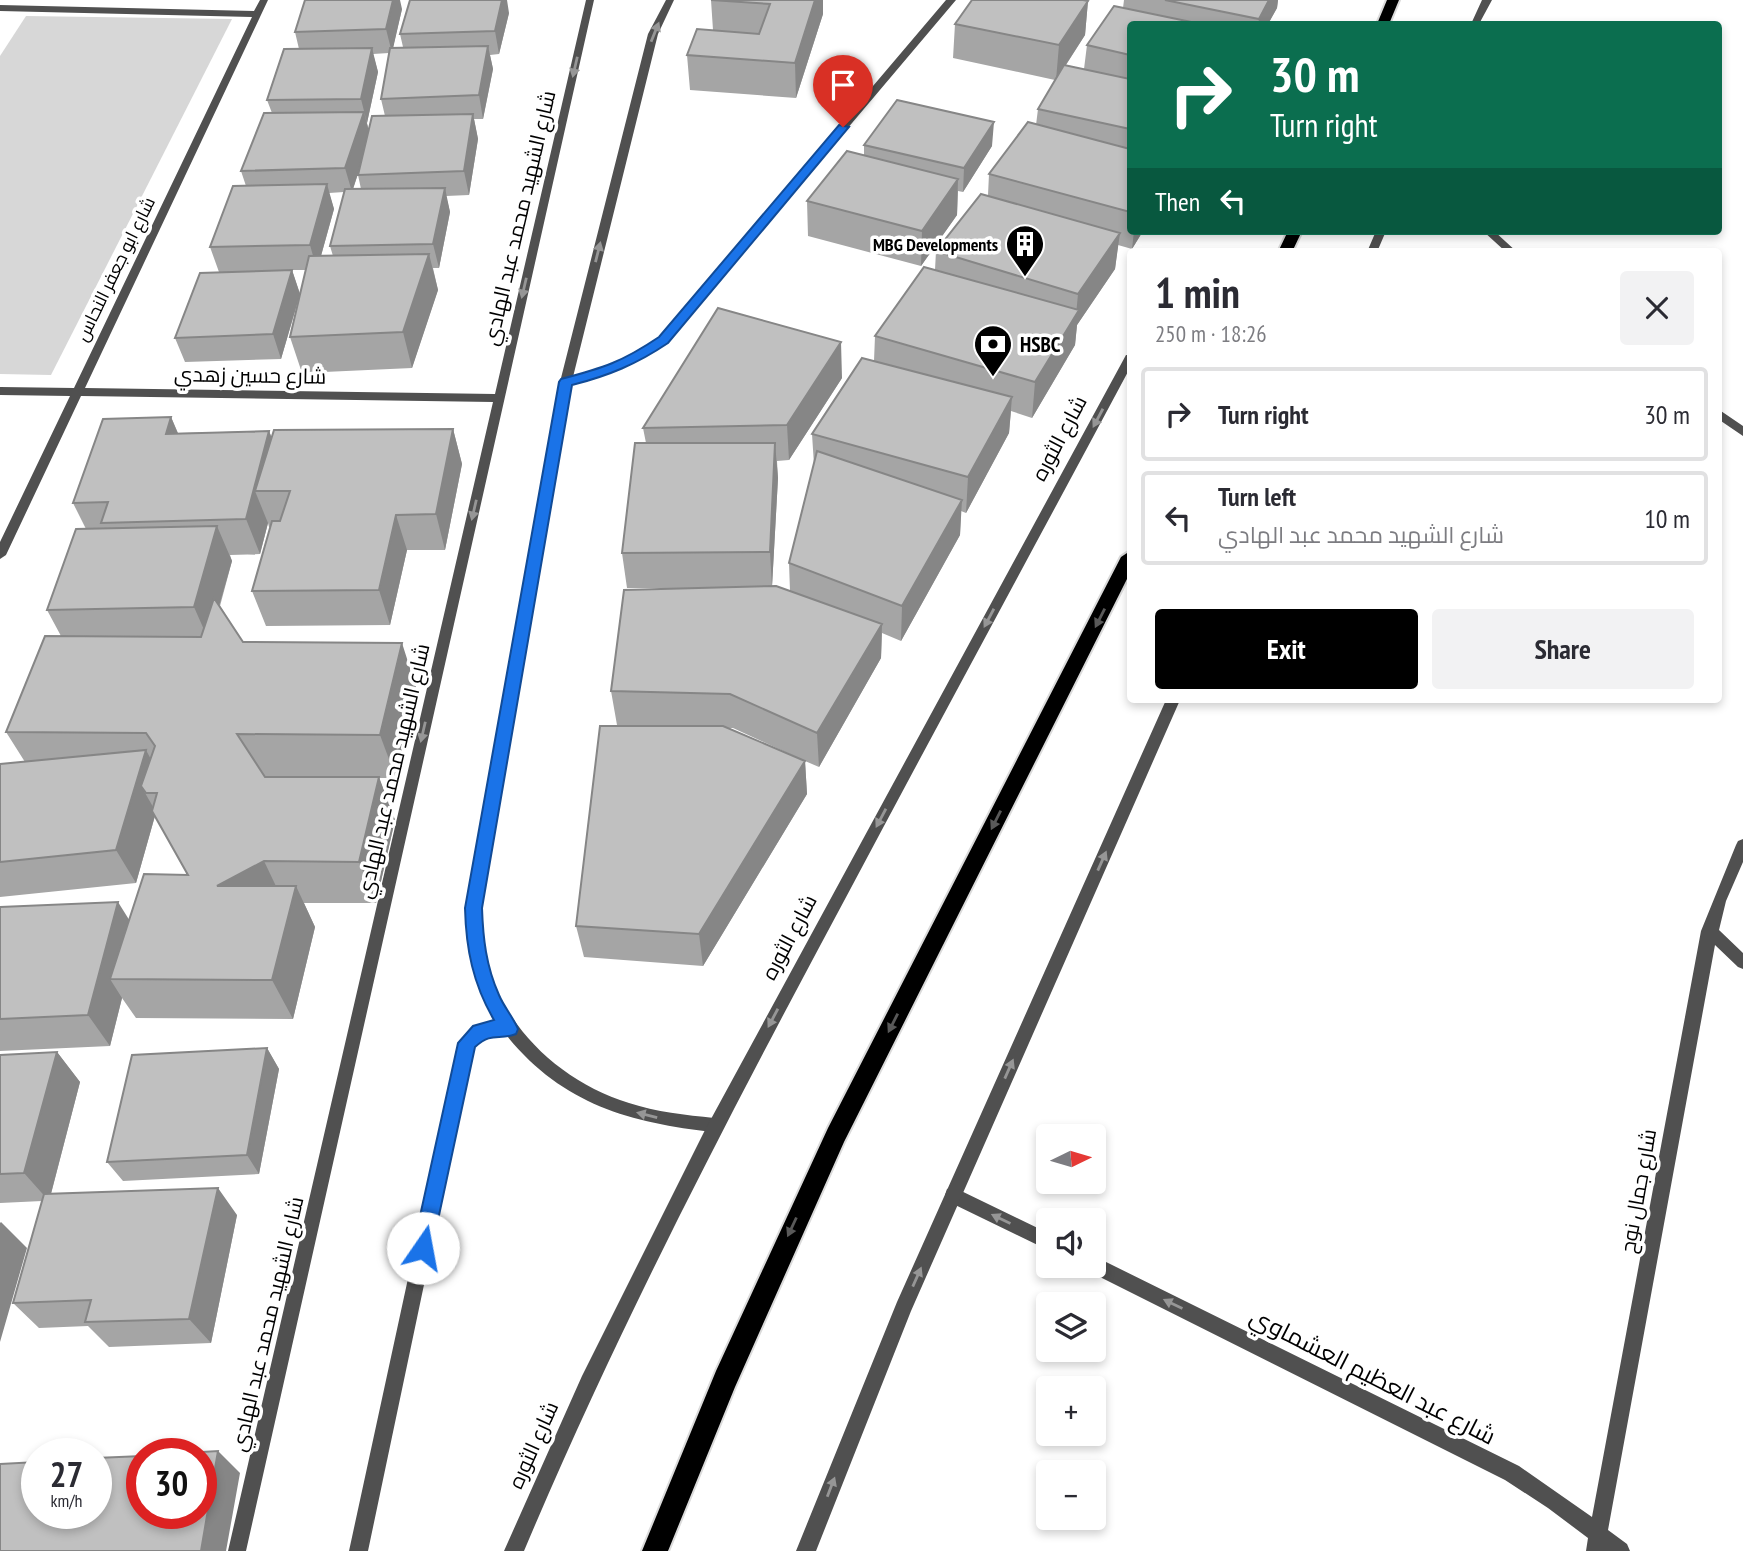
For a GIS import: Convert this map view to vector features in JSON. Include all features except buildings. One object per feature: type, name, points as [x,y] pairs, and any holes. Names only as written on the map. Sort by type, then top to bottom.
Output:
[{"type":"highway","points":[[1384,21],[1393,0]]},
{"type":"highway","points":[[655,1551],[725,1380],[830,1147],[1127,563]]},
{"type":"street","name":"شارع ابو جعفر النحاس","points":[[0,555],[264,0]]},
{"type":"street","name":"شارع الشهيد محمد عبد الهادي","points":[[237,1551],[590,0]]},
{"type":"street","points":[[566,382],[604,373],[639,356],[663,340],[951,0]]},
{"type":"street","points":[[1476,21],[1487,0]]},
{"type":"street","points":[[669,1],[653,34],[566,382],[474,908],[474,939],[480,971],[492,1001],[509,1029],[542,1063],[561,1078],[593,1097],[629,1111],[667,1120],[714,1125]]},
{"type":"street","points":[[0,8],[257,14]]},
{"type":"street","points":[[1493,235],[1507,248]]},
{"type":"street","name":"شارع الثوره","points":[[514,1551],[587,1382],[714,1125],[1127,364]]},
{"type":"street","name":"شارع حسين زهدي","points":[[0,391],[499,398]]},
{"type":"street","points":[[1722,416],[1743,432]]},
{"type":"street","points":[[806,1551],[893,1332],[1173,703]]},
{"type":"street","name":"شارع جمال نوح","points":[[1597,1542],[1710,931],[1730,872],[1743,845]]},
{"type":"street","points":[[1710,931],[1743,962]]},
{"type":"street","points":[[358,1551],[467,1043],[479,1032],[494,1027],[509,1029]]},
{"type":"street","points":[[953,1195],[1036,1236]]},
{"type":"street","name":"شارع عبد العظيم العشماوي","points":[[1106,1271],[1512,1473],[1597,1542],[1619,1551]]},
{"type":"shaded area","points":[[26,16],[232,19],[51,375],[0,374],[0,56]]},
{"type":"place","name":"MBG Developments","points":[[1025,278]]},
{"type":"place","name":"HSBC","points":[[993,378]]},
{"type":"route","points":[[423,1248],[467,1043],[479,1032],[494,1027],[509,1029],[492,1001],[480,971],[474,939],[474,908],[566,382],[604,373],[639,356],[663,340],[843,127]]}]
